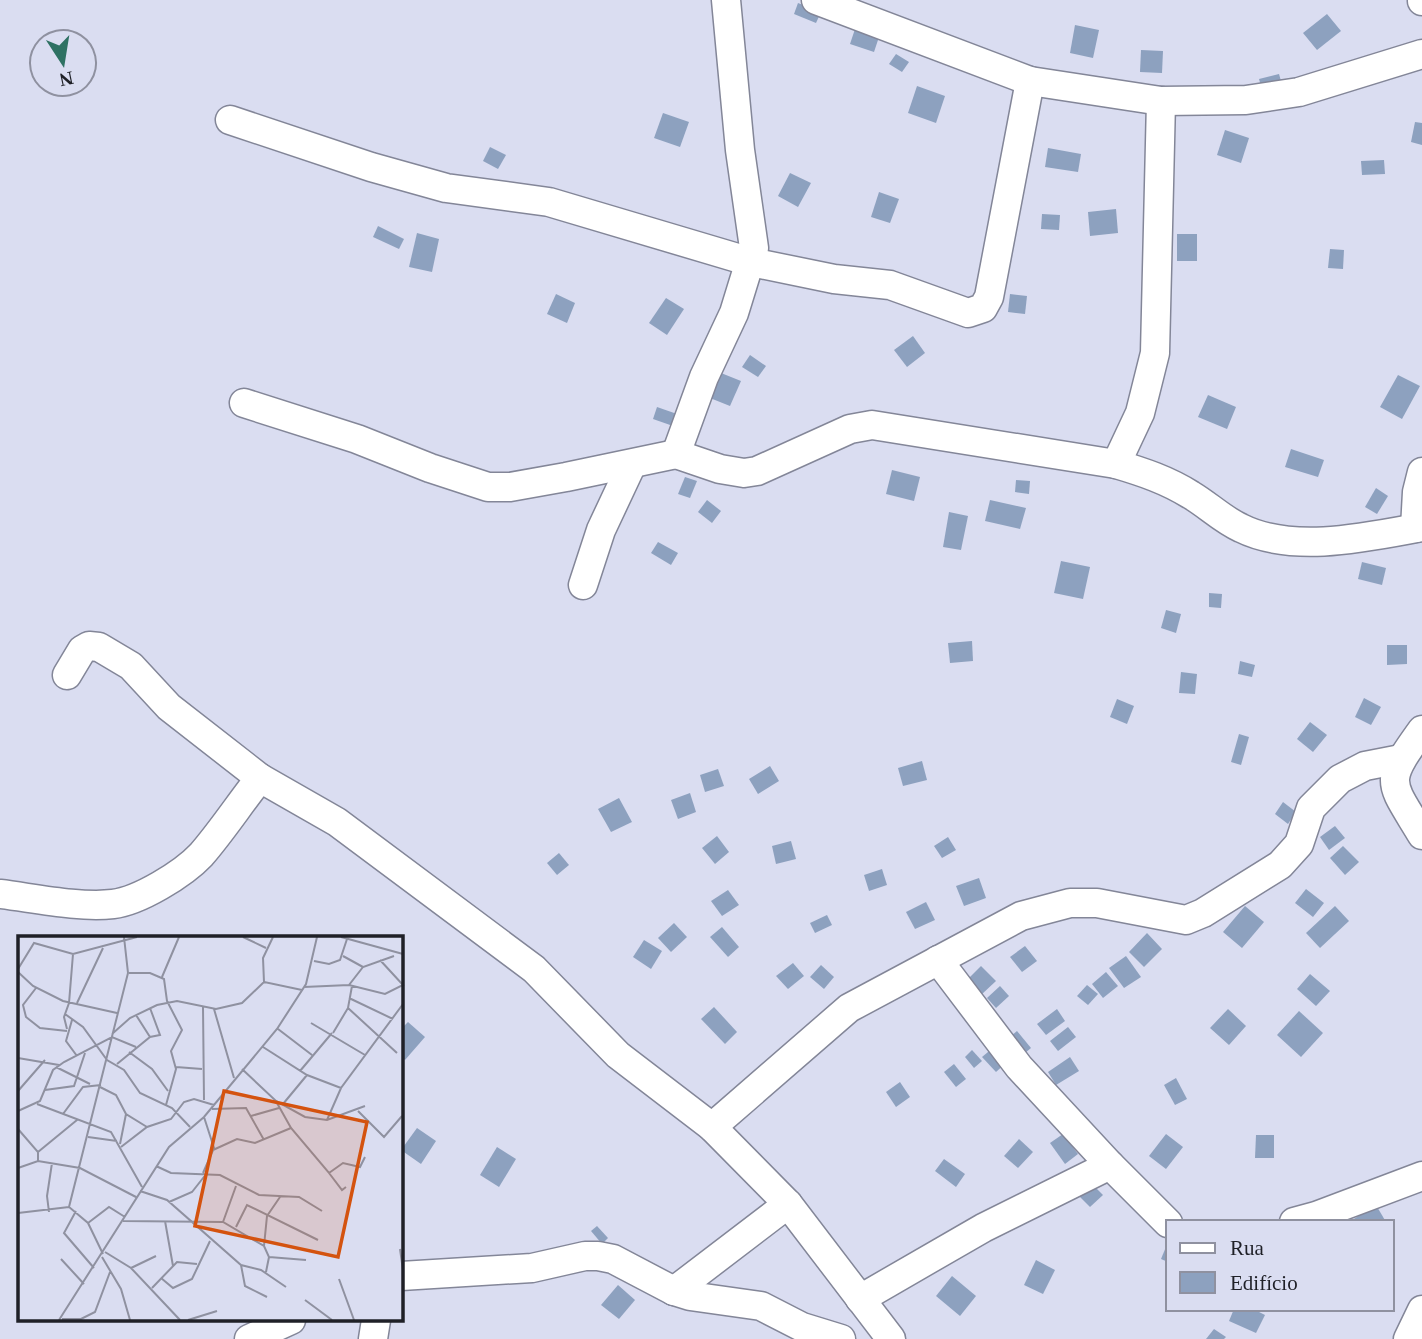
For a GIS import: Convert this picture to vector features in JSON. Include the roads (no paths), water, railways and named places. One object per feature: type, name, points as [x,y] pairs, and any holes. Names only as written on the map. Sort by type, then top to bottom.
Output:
[{"type":"street","points":[[676,454],[704,377],[734,313],[754,248],[740,150],[726,0]]},
{"type":"street","points":[[816,0],[1030,81],[1161,101],[1246,100],[1299,92],[1422,54]]},
{"type":"street","points":[[230,120],[371,167],[446,188],[549,202],[751,262],[834,279],[890,285],[968,313],[983,308],[989,297],[1030,81]]},
{"type":"street","points":[[1116,464],[1140,413],[1155,353],[1161,101]]},
{"type":"street","points":[[244,403],[357,439],[430,468],[488,487],[510,487],[676,454],[720,469],[744,473],[757,471],[850,429],[872,425],[1116,464],[1154,475],[1191,495],[1241,528],[1262,536],[1286,540],[1355,539],[1418,527],[1417,492],[1422,472]]},
{"type":"street","points":[[583,585],[600,530],[632,464]]},
{"type":"street","points":[[67,675],[82,650],[89,646],[99,647],[131,666],[169,707],[260,778],[337,822],[534,969],[618,1055],[712,1127],[788,1204],[891,1339]]},
{"type":"street","points":[[1422,730],[1401,759],[1394,782],[1396,791],[1422,835]]},
{"type":"street","points":[[712,1127],[849,1008],[1021,916],[1070,904],[1097,903],[1186,920],[1203,913],[1280,865],[1299,844],[1311,808],[1340,779],[1365,766],[1401,759]]},
{"type":"street","points":[[0,894],[94,904],[114,904],[139,897],[153,890],[199,856],[260,778]]},
{"type":"street","points":[[938,960],[1019,1067],[1166,1221]]},
{"type":"street","points":[[860,1299],[983,1228],[1110,1165]]},
{"type":"street","points":[[1301,1220],[1422,1176]]},
{"type":"street","points":[[674,1291],[788,1204]]},
{"type":"street","points":[[402,1276],[531,1268],[585,1256],[598,1256],[613,1259],[674,1291],[690,1296],[761,1306],[802,1327],[838,1339]]},
{"type":"street","points":[[1408,1339],[1422,1310]]},
{"type":"street","points":[[249,1339],[287,1322]]}]
